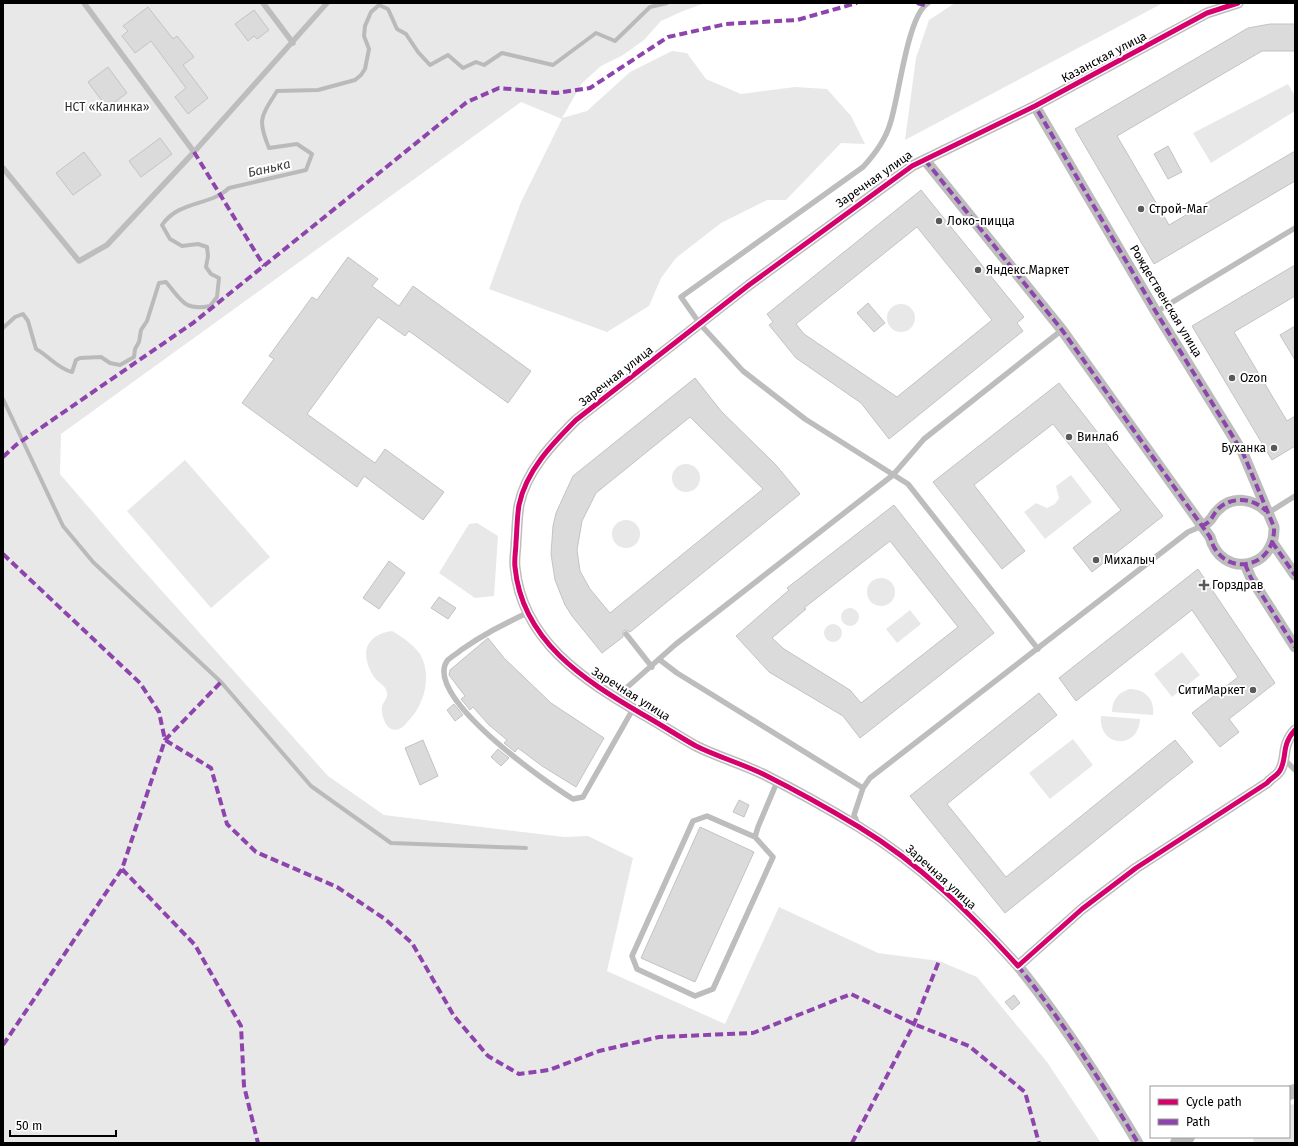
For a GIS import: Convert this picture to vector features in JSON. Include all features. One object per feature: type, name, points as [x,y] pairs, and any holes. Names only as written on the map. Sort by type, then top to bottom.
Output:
[{"type":"street","name":"Казанская улица","points":[[981,132],[1035,106],[1207,13],[1238,3]]},
{"type":"street","name":"Рождественская улица","points":[[1035,106],[1156,312],[1242,453],[1274,527],[1272,542]]},
{"type":"street","name":"Заречная улица","points":[[981,132],[912,166],[750,285],[576,420],[550,446],[529,480],[520,504],[515,566],[522,602],[527,613],[539,633],[565,663],[614,698],[696,746],[764,774],[859,827],[899,852],[932,879],[985,930],[1018,966],[1069,1032],[1109,1092],[1138,1143]]},
{"type":"street","points":[[924,160],[1062,330],[1210,537],[1216,551],[1221,557],[1235,564],[1245,564],[1264,555],[1272,542],[1295,575]]},
{"type":"street","points":[[1202,526],[1211,521],[1219,508],[1233,501],[1248,500],[1262,507],[1268,513]]},
{"type":"street","points":[[1245,564],[1251,578],[1295,646]]},
{"type":"street","points":[[1018,966],[1082,909],[1136,868],[1267,783],[1280,771],[1284,758],[1285,746],[1289,736],[1295,730]]},
{"type":"street","points":[[1177,1143],[1186,1138]]},
{"type":"lane","points":[[84,3],[194,152]]},
{"type":"lane","points":[[263,3],[293,43]]},
{"type":"lane","points":[[3,168],[79,261],[107,245],[194,152],[293,43],[327,3]]},
{"type":"lane","points":[[928,3],[917,17],[908,45],[890,123],[876,153],[863,167],[681,297],[700,324],[743,371],[805,419],[908,484],[1038,649]]},
{"type":"lane","points":[[1156,312],[1295,228]]},
{"type":"lane","points":[[614,698],[660,660],[676,644],[893,475],[924,439],[1062,330]]},
{"type":"lane","points":[[1268,513],[1295,496]]},
{"type":"lane","points":[[859,827],[854,814],[863,788],[870,778],[1188,532],[1202,526]]},
{"type":"lane","points":[[527,613],[486,633],[447,661],[443,671],[444,680],[464,710],[498,744],[538,777],[573,800],[583,797],[633,709]]},
{"type":"lane","points":[[626,634],[652,666]]},
{"type":"lane","points":[[660,660],[677,674],[863,788]]},
{"type":"lane","points":[[1284,758],[1295,770]]},
{"type":"lane","points":[[755,837],[777,782]]},
{"type":"lane","points":[[707,816],[755,837],[773,857],[713,989],[695,996],[637,969],[632,956],[693,821],[707,816]]},
{"type":"green space","name":"НСТ «Калинка»","points":[[3,3],[705,3],[661,21],[644,40],[623,55],[601,66],[582,83],[562,118],[587,111],[630,72],[672,51],[687,53],[706,79],[741,94],[795,87],[827,89],[851,116],[865,144],[841,143],[786,200],[767,200],[721,223],[676,258],[661,278],[649,306],[607,332],[489,289],[521,202],[562,119],[521,102],[61,434],[60,474],[127,552],[328,776],[384,815],[564,837],[588,836],[633,858],[607,971],[725,1024],[779,907],[878,953],[939,961],[977,977],[1047,1062],[1101,1143],[3,1143]]},
{"type":"green space","points":[[955,3],[1163,3],[905,140],[916,58],[929,20]]},
{"type":"green space","points":[[1288,84],[1295,96],[1295,111],[1211,163],[1193,133]]},
{"type":"green space","points":[[901,304],[911,308],[915,318],[911,328],[901,332],[891,328],[887,318],[891,308]]},
{"type":"green space","points":[[185,460],[270,557],[211,608],[127,511]]},
{"type":"green space","points":[[686,464],[696,468],[700,478],[696,488],[686,492],[676,488],[672,478],[676,468]]},
{"type":"green space","points":[[1071,475],[1092,502],[1045,539],[1024,512],[1036,503],[1047,508],[1055,504],[1059,498],[1056,486]]},
{"type":"green space","points":[[626,520],[636,524],[640,534],[636,544],[626,548],[616,544],[612,534],[616,524]]},
{"type":"green space","points":[[477,523],[498,536],[494,596],[475,598],[439,573],[469,524]]},
{"type":"green space","points":[[881,578],[891,582],[895,592],[891,602],[881,606],[871,602],[867,592],[871,582]]},
{"type":"green space","points":[[850,608],[856,611],[859,617],[856,623],[850,626],[844,623],[841,617],[844,611]]},
{"type":"green space","points":[[910,610],[921,624],[897,643],[886,629]]},
{"type":"green space","points":[[833,624],[839,627],[842,633],[839,639],[833,642],[827,639],[824,633],[827,627]]},
{"type":"green space","points":[[392,631],[417,650],[424,662],[426,670],[425,688],[420,705],[402,727],[395,730],[388,727],[384,719],[382,707],[387,697],[387,693],[384,686],[374,677],[367,661],[366,654],[367,647],[375,637]]},
{"type":"green space","points":[[1182,652],[1200,675],[1172,697],[1154,674]]},
{"type":"green space","points":[[1129,689],[1135,689],[1148,696],[1151,700],[1153,715],[1112,712],[1113,704],[1116,698]]},
{"type":"green space","points":[[1101,716],[1140,719],[1138,729],[1133,736],[1126,740],[1119,741],[1112,739],[1106,734],[1102,727]]},
{"type":"green space","points":[[1073,739],[1093,765],[1050,799],[1029,773]]},
{"type":"green space","points":[[1295,1104],[1295,1143],[1254,1143],[1253,1138],[1290,1138],[1290,1105]]},
{"type":"building","points":[[148,7],[173,39],[177,36],[194,57],[183,65],[208,98],[188,114],[175,97],[186,88],[151,41],[135,53],[122,36],[128,31],[123,26]]},
{"type":"building","points":[[254,10],[269,30],[257,39],[254,36],[248,41],[235,24]]},
{"type":"building","points":[[1270,24],[1295,24],[1295,51],[1262,51],[1117,136],[1169,225],[1295,151],[1295,181],[1154,264],[1075,129],[1248,28]]},
{"type":"building","points":[[108,67],[127,93],[107,108],[88,82]]},
{"type":"building","points":[[160,138],[172,154],[141,177],[129,161]]},
{"type":"building","points":[[1168,146],[1182,172],[1168,179],[1154,154]]},
{"type":"building","points":[[84,152],[101,175],[73,195],[56,173]]},
{"type":"building","points":[[921,190],[1024,317],[1017,323],[1023,331],[889,439],[861,403],[796,358],[769,325],[773,322],[767,314]],"holes":[[[917,227],[992,320],[897,397],[804,334],[796,324]]]},
{"type":"building","points":[[348,257],[378,279],[372,286],[399,306],[413,286],[531,371],[508,403],[409,331],[405,336],[378,317],[307,414],[375,463],[385,449],[444,492],[423,520],[364,476],[357,487],[242,403],[274,359],[269,356],[312,297],[317,300]]},
{"type":"building","points":[[1295,265],[1295,296],[1234,332],[1287,421],[1295,416],[1295,446],[1272,460],[1192,326]]},
{"type":"building","points":[[868,303],[885,323],[874,332],[857,313]]},
{"type":"building","points":[[1295,326],[1295,360],[1280,335]]},
{"type":"building","points":[[695,378],[721,411],[776,465],[800,494],[630,632],[626,630],[623,631],[623,637],[602,653],[572,616],[565,605],[555,580],[551,554],[553,526],[556,513],[573,476]],"holes":[[[690,417],[763,489],[610,613],[590,589],[580,571],[577,550],[582,521],[596,493]]]},
{"type":"building","points":[[1059,383],[1163,516],[1092,572],[1073,548],[1121,510],[1053,424],[974,485],[1025,551],[1002,569],[933,482]]},
{"type":"building","points":[[894,505],[994,633],[860,738],[843,716],[769,672],[736,636],[789,590],[787,588]],"holes":[[[890,541],[958,627],[861,703],[850,690],[784,649],[772,638],[806,609],[804,608]]]},
{"type":"building","points":[[389,561],[405,573],[379,609],[363,598]]},
{"type":"building","points":[[1198,569],[1275,683],[1229,719],[1239,732],[1220,747],[1192,713],[1238,677],[1192,610],[1076,701],[1059,678]]},
{"type":"building","points":[[439,597],[456,608],[448,619],[431,608]]},
{"type":"building","points":[[488,638],[504,658],[551,703],[604,738],[576,787],[542,766],[518,748],[515,752],[504,743],[507,740],[489,725],[473,707],[470,710],[461,699],[465,696],[449,675],[450,670]]},
{"type":"building","points":[[1039,693],[1057,715],[947,804],[1006,877],[1175,740],[1193,762],[1005,913],[910,796]]},
{"type":"building","points":[[454,704],[463,715],[455,721],[447,710]]},
{"type":"building","points":[[423,740],[438,776],[420,785],[405,748]]},
{"type":"building","points":[[498,749],[509,758],[501,766],[491,757]]},
{"type":"building","points":[[739,800],[749,805],[744,817],[733,812]]},
{"type":"building","points":[[700,827],[754,852],[695,982],[641,958]]},
{"type":"building","points":[[1014,995],[1020,1003],[1012,1010],[1005,1002]]},
{"type":"waterway","name":"Банька","points":[[3,328],[15,317],[23,314],[28,321],[36,349],[57,365],[72,372],[76,360],[80,358],[101,357],[110,363],[120,365],[134,357],[141,330],[147,321],[159,283],[166,282],[180,299],[189,306],[210,306],[217,297],[219,278],[211,274],[206,267],[208,256],[207,247],[198,244],[182,246],[170,239],[162,225],[177,211],[213,198],[222,194],[229,188],[306,170],[312,154],[297,144],[269,148],[263,131],[262,118],[264,113],[277,91],[318,90],[355,80],[361,75],[365,69],[369,49],[364,36],[365,26],[371,12],[379,5],[388,9],[397,29],[406,34],[418,52],[430,65],[448,55],[463,68],[476,62],[484,65],[502,53],[553,65],[596,33],[615,41],[650,7],[667,3]]},
{"type":"waterway","points":[[3,399],[63,526],[93,562],[221,682],[311,786],[391,843],[526,848]]},
{"type":"marked path","points":[[3,457],[16,445],[193,323],[467,102],[499,88],[556,93],[590,88],[668,37],[726,24],[797,20],[857,3]]},
{"type":"marked path","points":[[917,3],[925,5]]},
{"type":"marked path","points":[[925,160],[1062,330],[1210,537],[1216,550],[1225,559],[1236,564],[1247,564],[1258,560],[1266,553],[1272,541],[1274,527],[1243,453],[1156,312],[1035,106]]},
{"type":"marked path","points":[[194,152],[264,266]]},
{"type":"marked path","points":[[1202,526],[1211,520],[1219,508],[1225,504],[1237,500],[1256,503],[1266,511]]},
{"type":"marked path","points":[[1272,542],[1295,575]]},
{"type":"marked path","points":[[3,554],[140,683],[159,712],[165,740],[211,768],[227,824],[256,852],[337,887],[385,919],[412,943],[454,1016],[488,1056],[519,1074],[549,1070],[599,1051],[659,1037],[753,1033],[851,994],[914,1024],[969,1046],[1025,1092],[1039,1143]]},
{"type":"marked path","points":[[1245,564],[1251,578],[1295,647]]},
{"type":"marked path","points":[[3,1045],[122,869],[165,740],[221,682]]},
{"type":"marked path","points":[[122,869],[195,945],[241,1026],[244,1086],[258,1143]]},
{"type":"marked path","points":[[852,1143],[914,1024],[939,961]]},
{"type":"marked path","points":[[1018,966],[1035,987],[1081,1052],[1138,1143]]},
{"type":"cycle path","points":[[1238,3],[1207,13],[1035,106],[912,166],[749,285],[576,420],[549,448],[534,469],[522,493],[518,514],[515,567],[520,593],[530,616],[543,637],[559,656],[578,672],[620,701],[696,746],[757,771],[777,781],[881,841],[923,873],[963,908],[1018,966],[1082,909],[1136,868],[1267,783],[1282,767],[1287,742],[1295,730]]},
{"type":"place","name":"Строй-Маг","points":[[1141,209]]},
{"type":"place","name":"Локо-пицца","points":[[939,221]]},
{"type":"place","name":"Яндекс.Маркет","points":[[978,270]]},
{"type":"place","name":"Ozon","points":[[1232,378]]},
{"type":"place","name":"Винлаб","points":[[1069,437]]},
{"type":"place","name":"Буханка","points":[[1274,448]]},
{"type":"place","name":"Михалыч","points":[[1096,560]]},
{"type":"place","name":"Горздрав","points":[[1204,585]]},
{"type":"place","name":"СитиМаркет","points":[[1253,690]]}]
